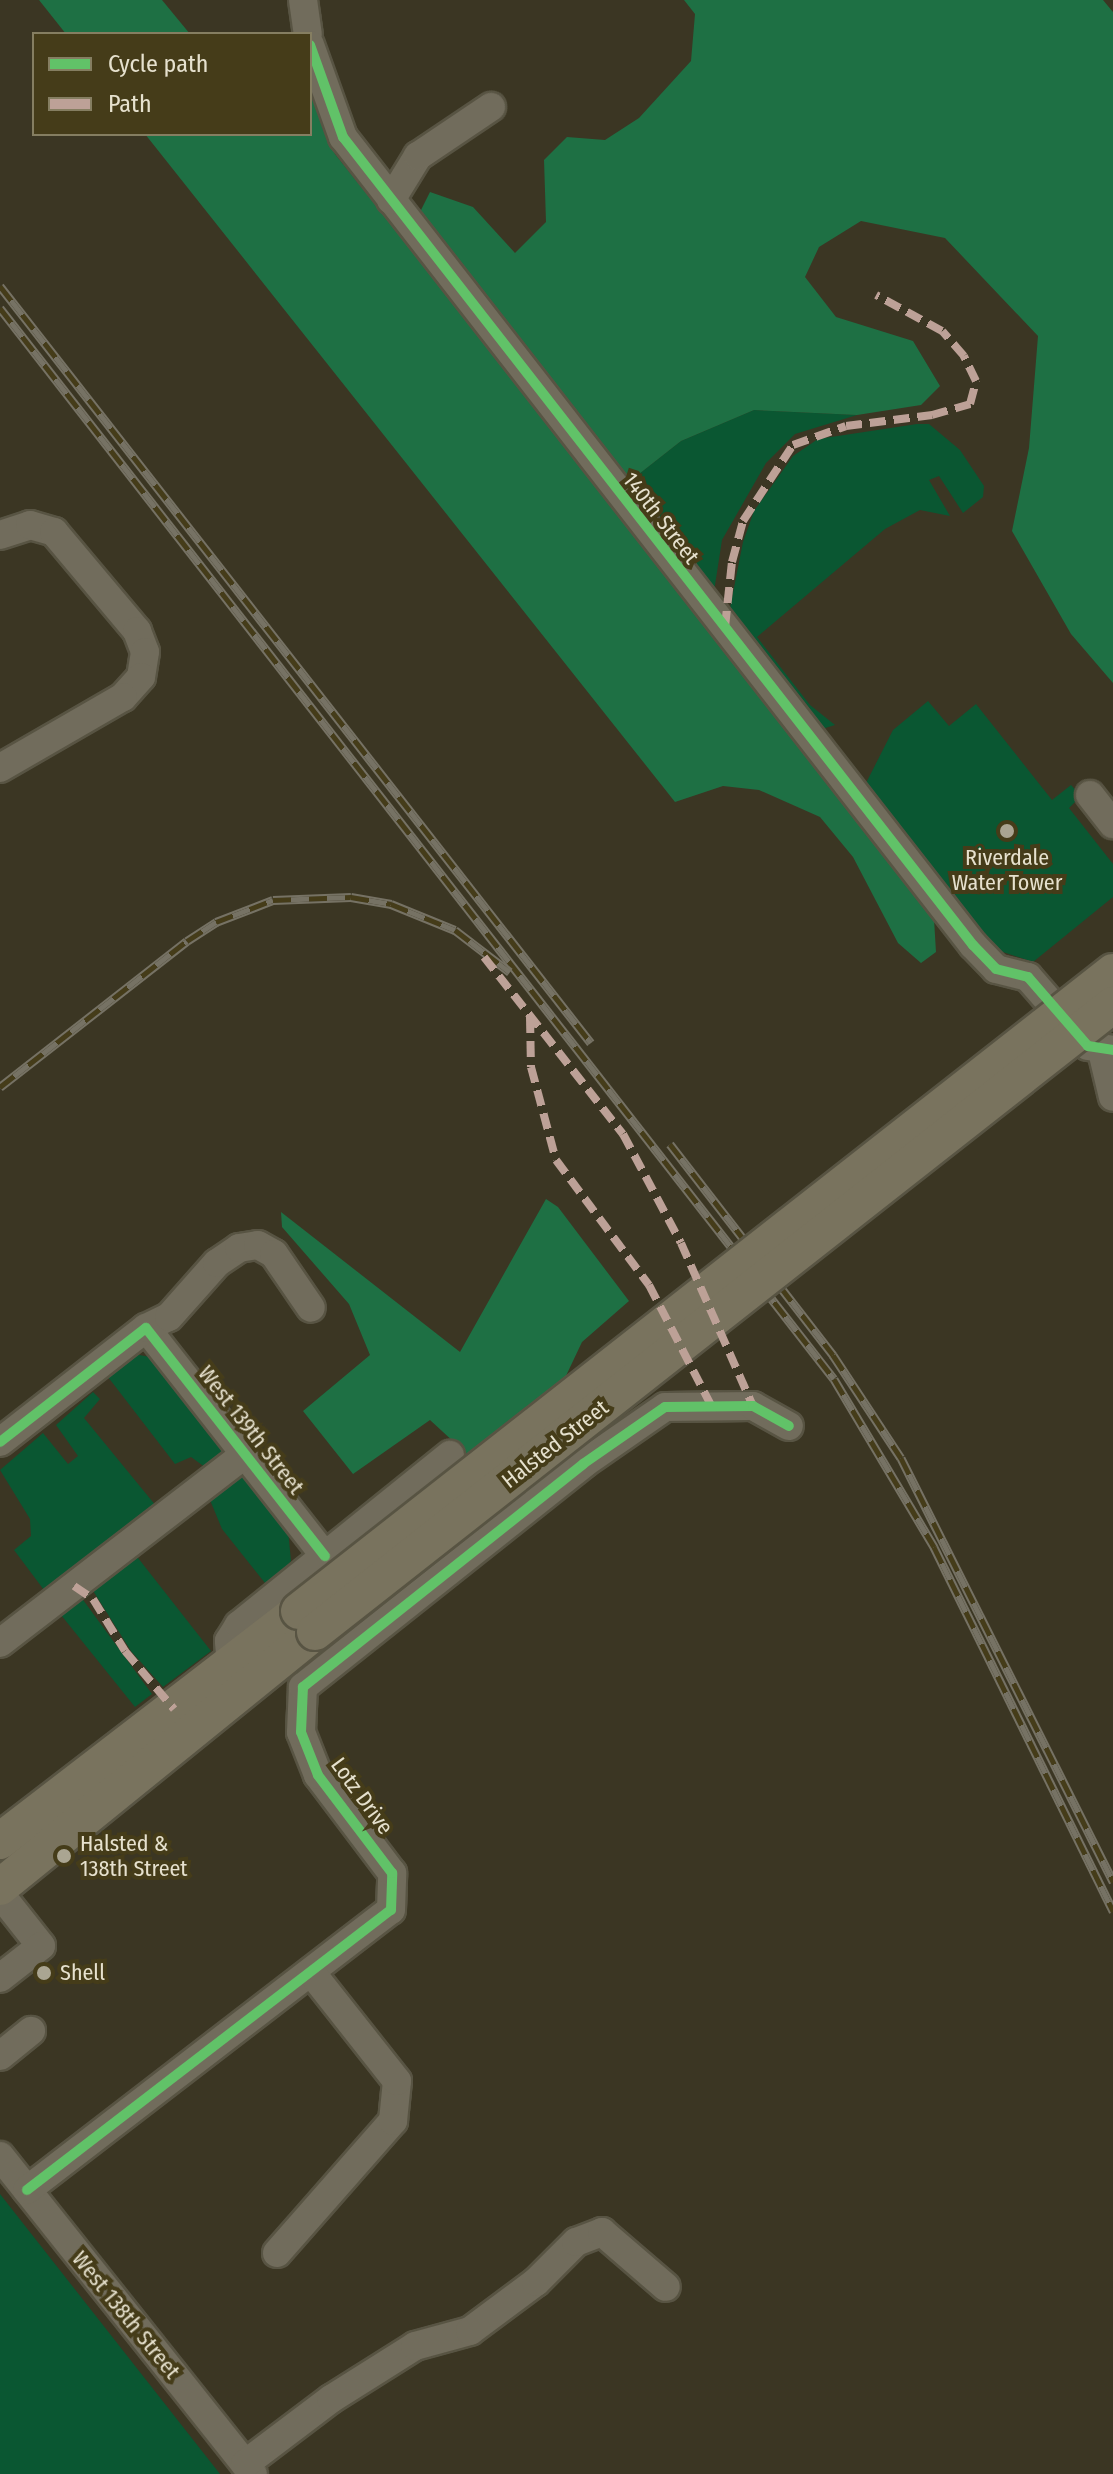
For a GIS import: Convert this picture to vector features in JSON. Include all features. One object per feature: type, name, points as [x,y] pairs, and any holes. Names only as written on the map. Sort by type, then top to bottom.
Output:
[{"type":"main road","name":"Halsted Street","points":[[4,1905],[307,1621],[1113,972]]},
{"type":"main road","name":"Halsted Street","points":[[0,1841],[231,1665],[307,1621],[1113,1005]]},
{"type":"street","points":[[303,0],[308,32]]},
{"type":"street","name":"140th Street","points":[[312,51],[343,137],[973,945],[996,969],[1028,977],[1075,1034],[1110,1070]]},
{"type":"street","points":[[391,200],[418,156],[491,107]]},
{"type":"street","points":[[0,535],[30,525],[54,532],[137,631],[145,652],[141,677],[123,697],[0,768]]},
{"type":"street","points":[[1090,795],[1113,824]]},
{"type":"street","points":[[0,1442],[146,1328],[177,1311],[230,1252],[254,1245],[274,1254],[311,1308]]},
{"type":"street","name":"West 139th Street","points":[[146,1328],[325,1556]]},
{"type":"street","name":"Lotz Drive","points":[[27,2190],[391,1910],[392,1873],[318,1775],[301,1732],[303,1687],[428,1593],[583,1464],[665,1407],[753,1406],[789,1426]]},
{"type":"street","points":[[0,1643],[245,1454]]},
{"type":"street","points":[[231,1665],[229,1641],[239,1625],[450,1455]]},
{"type":"street","points":[[0,1978],[41,1946],[4,1905]]},
{"type":"street","points":[[277,2253],[393,2121],[397,2081],[311,1972]]},
{"type":"street","points":[[0,2056],[31,2031]]},
{"type":"street","name":"West 138th Street","points":[[0,2156],[249,2469]]},
{"type":"street","points":[[249,2469],[331,2399],[415,2346],[470,2331],[536,2282],[576,2242],[602,2232],[666,2287]]},
{"type":"green space","points":[[39,0],[162,0],[188,32],[64,32]]},
{"type":"green space","points":[[684,0],[1103,0],[1113,12],[1113,683],[1071,634],[1012,531],[1029,448],[1038,336],[945,238],[861,221],[819,247],[805,277],[836,317],[913,341],[940,386],[921,405],[857,415],[754,410],[681,441],[625,485],[418,216],[430,192],[473,207],[515,253],[546,222],[544,160],[567,137],[605,140],[639,118],[691,61],[695,14]]},
{"type":"green space","points":[[312,79],[335,154],[893,855],[934,919],[936,952],[921,963],[898,943],[853,857],[820,817],[759,790],[723,786],[675,802],[147,136],[312,136]]},
{"type":"green space","points":[[754,410],[857,415],[795,434],[766,463],[722,540],[713,598],[625,485],[681,441]]},
{"type":"green space","points":[[929,424],[960,450],[984,486],[983,497],[963,513],[939,476],[929,480],[950,516],[920,510],[885,529],[757,637],[810,705],[835,725],[822,729],[733,624],[730,608],[743,542],[754,511],[793,456],[818,439]]},
{"type":"green space","points":[[928,701],[949,726],[976,704],[1052,800],[1071,785],[1081,796],[1069,808],[1113,864],[1113,897],[1033,962],[997,950],[866,783],[893,730]]},
{"type":"green space","points":[[546,1199],[558,1207],[629,1301],[582,1342],[564,1380],[468,1455],[430,1420],[353,1474],[303,1411],[370,1355],[349,1304],[282,1227],[281,1212],[460,1352]]},
{"type":"green space","points":[[134,1354],[155,1358],[228,1450],[209,1470],[191,1457],[175,1464],[108,1377],[106,1371]]},
{"type":"green space","points":[[93,1392],[100,1399],[84,1418],[161,1512],[47,1594],[14,1550],[31,1536],[30,1519],[0,1470],[43,1433],[68,1464],[78,1456],[56,1425]]},
{"type":"green space","points":[[241,1473],[288,1530],[291,1561],[269,1588],[222,1529],[210,1500],[209,1490]]},
{"type":"green space","points":[[131,1549],[211,1651],[163,1687],[131,1651],[92,1589]]},
{"type":"green space","points":[[78,1593],[152,1694],[135,1707],[57,1610]]},
{"type":"green space","points":[[0,2194],[220,2474],[0,2474]]},
{"type":"railway","points":[[0,286],[591,1043]]},
{"type":"railway","points":[[0,308],[834,1379],[934,1547],[1113,1911]]},
{"type":"railway","points":[[0,1087],[187,941],[216,922],[273,900],[351,897],[391,904],[455,930],[510,972]]},
{"type":"railway","points":[[670,1144],[833,1355],[901,1458],[1113,1882]]},
{"type":"marked path","points":[[725,627],[732,562],[743,521],[793,445],[846,426],[932,415],[970,404],[976,381],[964,356],[942,331],[876,295]]},
{"type":"marked path","points":[[484,957],[623,1134],[681,1243],[753,1406]]},
{"type":"marked path","points":[[530,1017],[531,1067],[556,1160],[649,1285],[712,1407]]},
{"type":"marked path","points":[[74,1586],[93,1599],[125,1651],[174,1709]]},
{"type":"cycle path","points":[[312,51],[343,137],[973,945],[996,969],[1028,977],[1088,1046],[1113,1050]]},
{"type":"cycle path","points":[[0,1442],[146,1328],[325,1556]]},
{"type":"cycle path","points":[[27,2190],[391,1910],[392,1873],[318,1775],[301,1732],[303,1687],[583,1464],[665,1407],[753,1406],[789,1426]]},
{"type":"place","name":"Riverdale Water Tower","points":[[1007,831]]},
{"type":"place","name":"Halsted & 138th Street","points":[[64,1856]]},
{"type":"place","name":"Shell","points":[[44,1973]]}]
